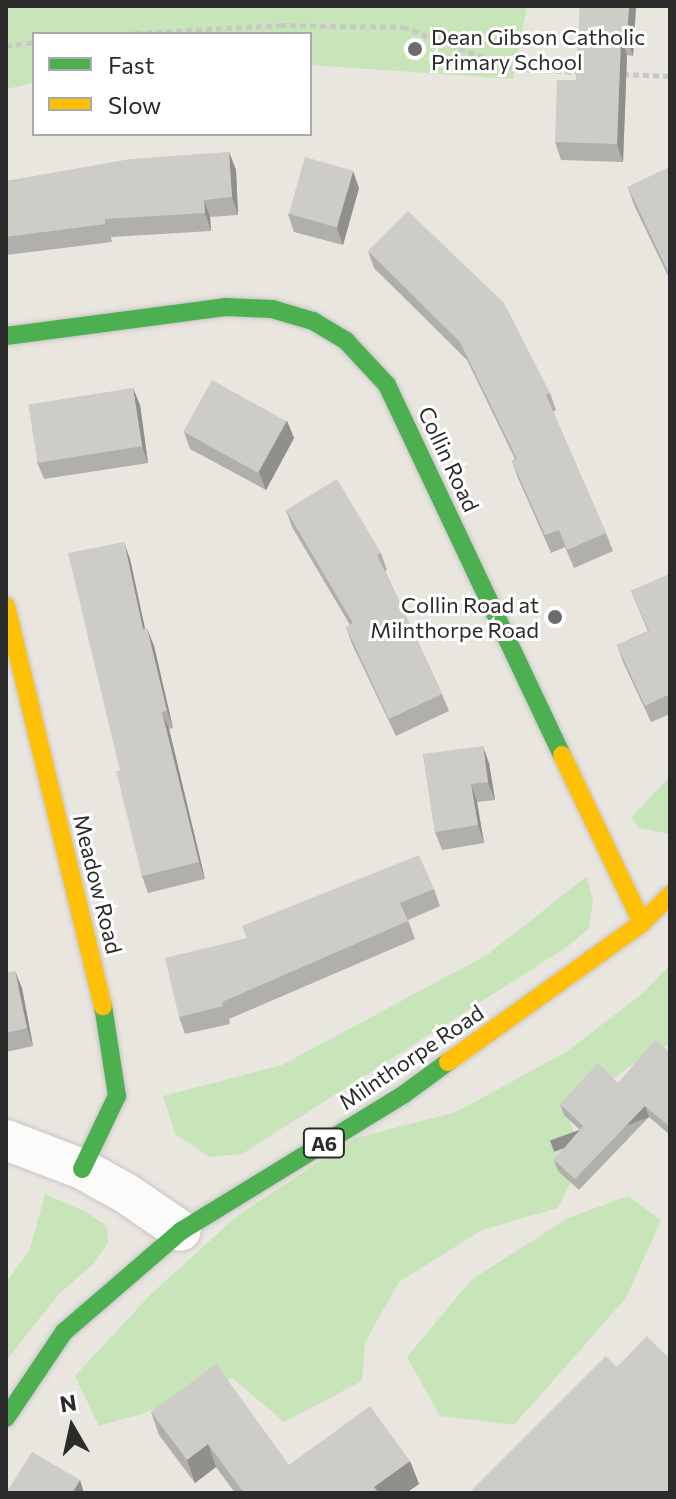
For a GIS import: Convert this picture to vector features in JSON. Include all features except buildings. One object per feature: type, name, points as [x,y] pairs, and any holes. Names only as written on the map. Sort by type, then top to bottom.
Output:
[{"type":"main road","name":"Collin Road","points":[[6,336],[225,307],[272,309],[313,321],[346,341],[387,385],[642,923]]},
{"type":"main road","name":"Meadow Road","points":[[6,606],[110,1035],[117,1096],[82,1169]]},
{"type":"main road","name":"Milnthorpe Road","points":[[6,1418],[64,1332],[181,1231],[403,1095],[642,923],[670,895]]},
{"type":"street","points":[[6,1140],[82,1169],[127,1194],[181,1231]]},
{"type":"path","points":[[152,32],[280,25],[403,27],[515,69],[593,72]]},
{"type":"path","points":[[6,46],[32,42]]},
{"type":"path","points":[[608,73],[670,76]]},
{"type":"green space","name":"Dean Gibson Catholic Primary School","points":[[6,6],[527,6],[513,79],[312,65],[312,32],[32,32],[32,83],[6,89]]},
{"type":"green space","points":[[670,777],[670,834],[639,828],[631,817]]},
{"type":"green space","points":[[587,876],[593,901],[589,928],[567,947],[242,1154],[209,1157],[175,1134],[163,1096],[282,1065],[487,955]]},
{"type":"green space","points":[[670,965],[670,1044],[627,1068],[568,1116],[583,1158],[558,1208],[482,1230],[399,1282],[365,1342],[362,1381],[284,1422],[232,1378],[189,1390],[151,1411],[99,1426],[75,1376],[150,1295],[237,1216],[356,1138],[456,1112],[566,1052],[642,994]]},
{"type":"green space","points":[[45,1194],[86,1212],[107,1226],[108,1243],[93,1264],[57,1296],[6,1361],[6,1283],[30,1249]]},
{"type":"green space","points":[[628,1196],[661,1220],[626,1298],[514,1425],[440,1416],[407,1357],[471,1280],[568,1218]]},
{"type":"traffic: fast","points":[[6,336],[225,307],[272,309],[313,321],[346,341],[387,385],[562,755]]},
{"type":"traffic: fast","points":[[82,1169],[117,1096],[103,1006]]},
{"type":"traffic: fast","points":[[6,1418],[64,1332],[181,1231],[403,1095],[448,1062]]},
{"type":"traffic: slow","points":[[6,606],[103,1006]]},
{"type":"traffic: slow","points":[[562,755],[642,923]]},
{"type":"traffic: slow","points":[[448,1062],[642,923],[670,895]]},
{"type":"place","name":"Dean Gibson Catholic Primary School","points":[[415,49]]},
{"type":"place","name":"Collin Road at Milnthorpe Road","points":[[555,617]]}]
